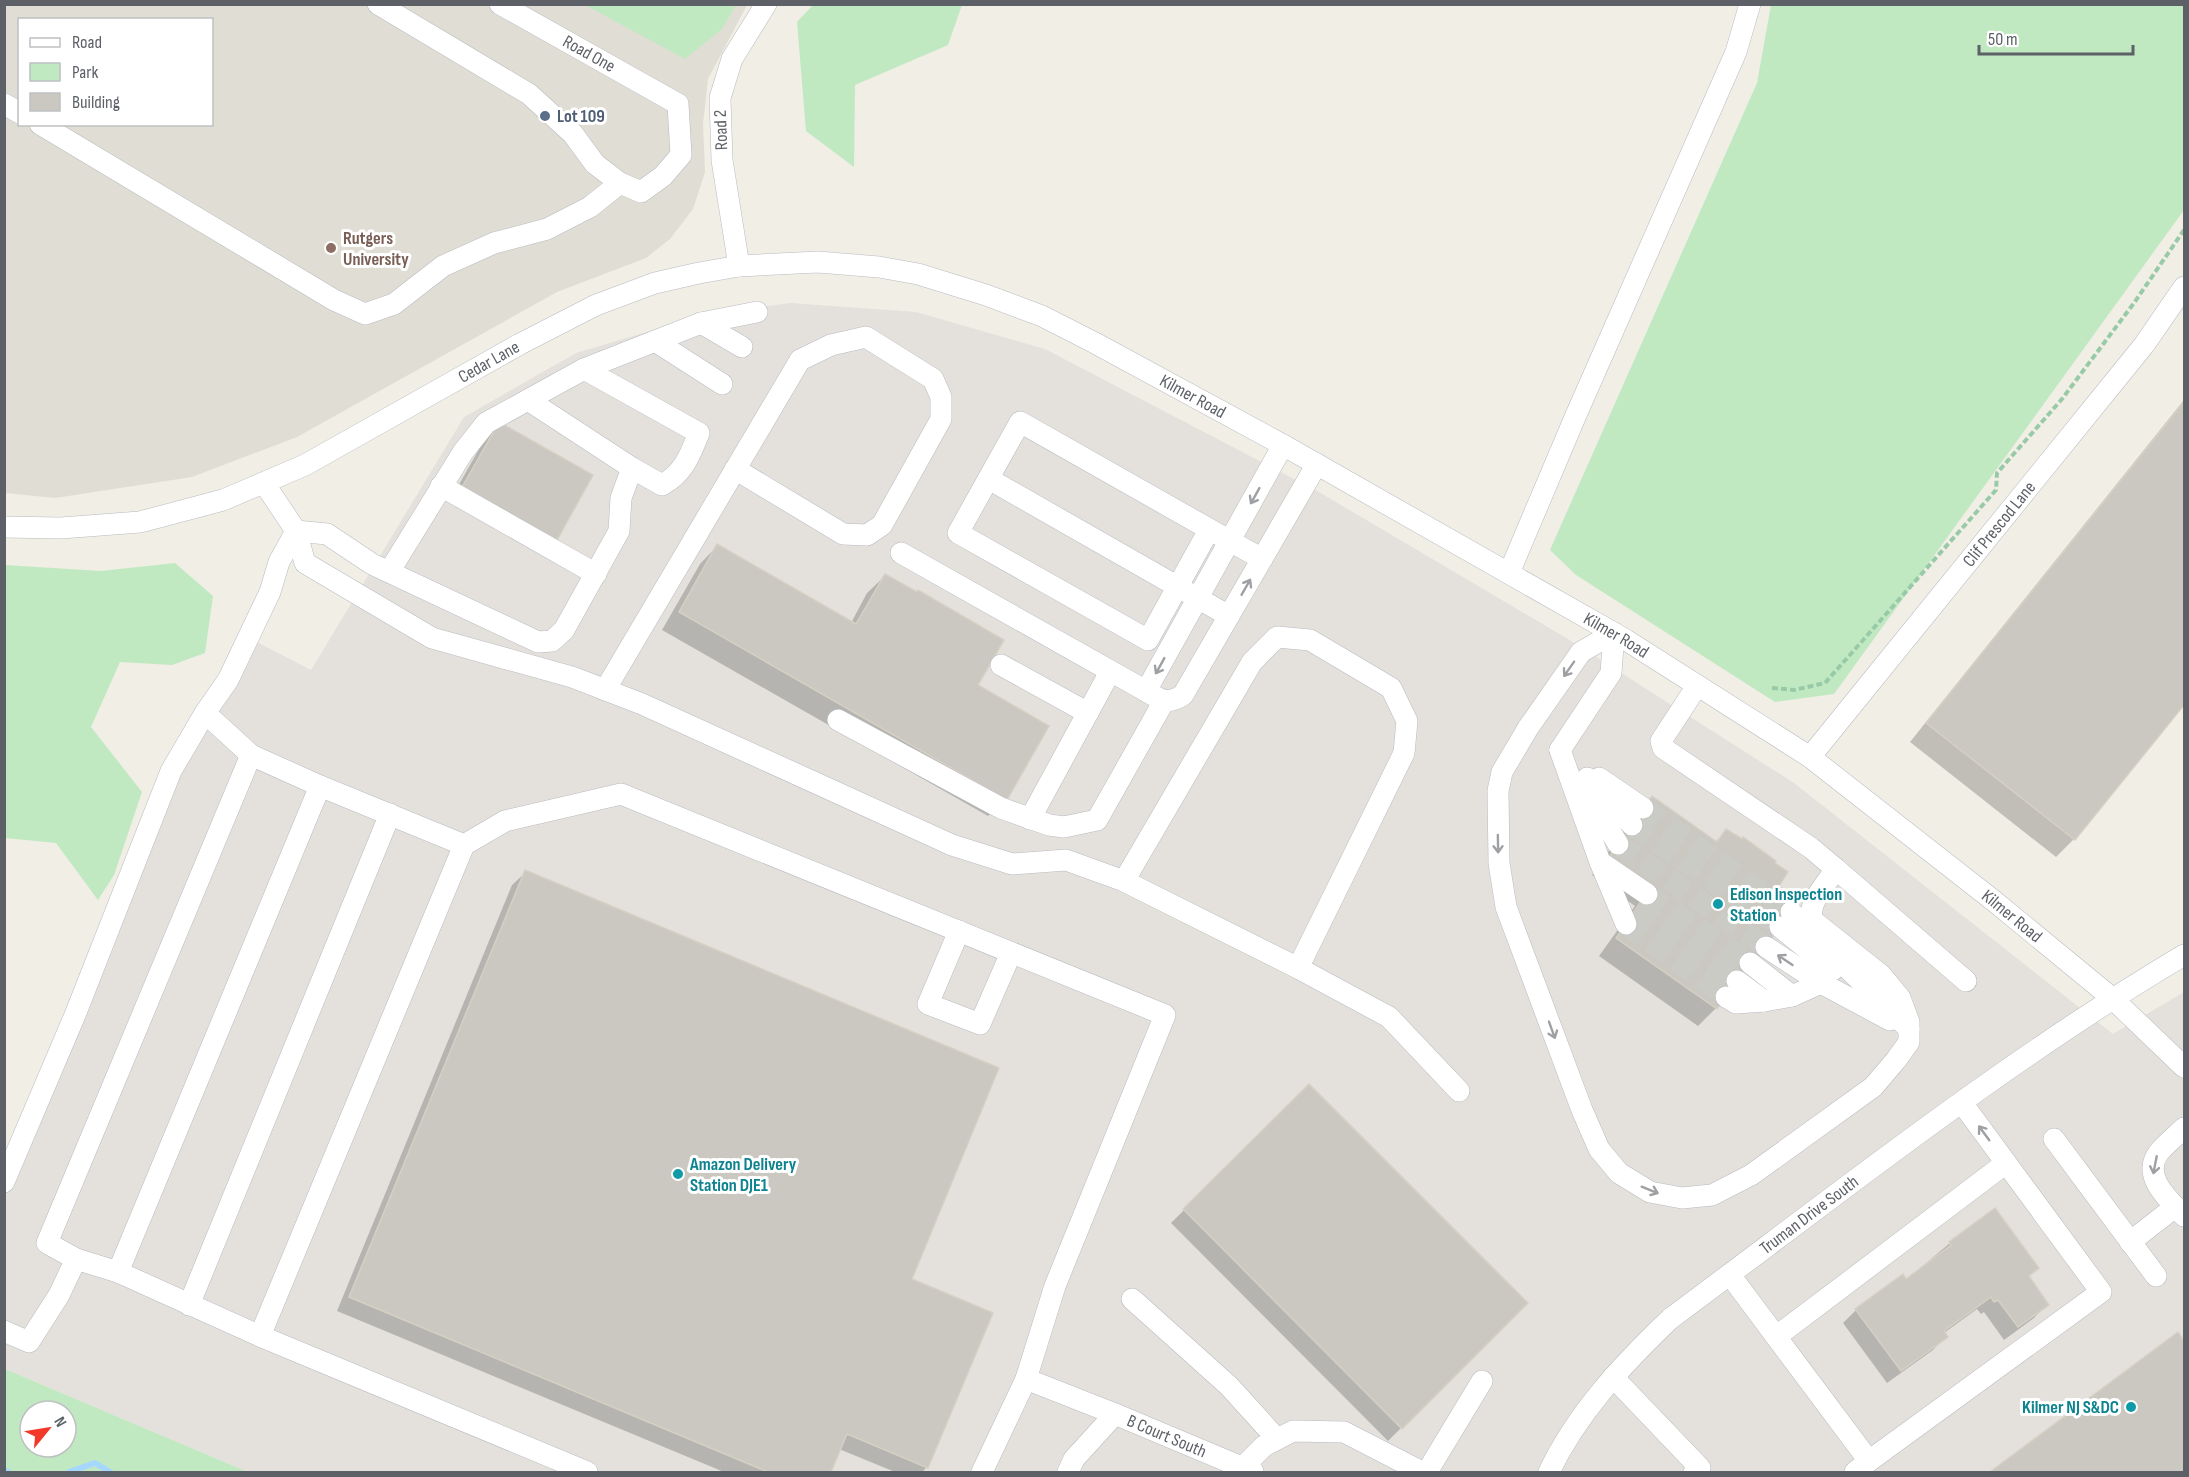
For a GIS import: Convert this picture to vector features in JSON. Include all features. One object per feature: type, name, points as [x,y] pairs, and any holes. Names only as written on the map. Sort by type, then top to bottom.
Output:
[{"type":"street","points":[[43,126],[334,300],[365,314],[394,304],[443,266],[494,243],[547,229],[590,207],[620,183],[595,164],[573,134],[529,94],[378,4]]},
{"type":"street","name":"Road One","points":[[500,4],[678,104],[681,154],[663,176],[642,192],[620,183]]},
{"type":"street","name":"Road 2","points":[[739,266],[722,160],[720,98],[732,59],[766,4]]},
{"type":"street","points":[[1509,573],[1736,52],[1750,4]]},
{"type":"street","points":[[4,104],[18,111]]},
{"type":"street","name":"Cedar Lane","points":[[4,527],[61,528],[140,522],[223,500],[305,465],[520,344],[596,305],[655,283],[739,266],[818,262],[879,267],[918,274],[986,295]]},
{"type":"street","name":"Clif Prescod Lane","points":[[1810,757],[2144,345],[2178,313],[2184,287]]},
{"type":"street","name":"Kilmer Road","points":[[986,295],[1053,322],[1284,445],[1614,633],[1810,757],[1958,871],[2112,999],[2184,1067]]},
{"type":"street","points":[[389,572],[463,452],[486,423],[584,369],[701,323],[757,312]]},
{"type":"street","points":[[701,323],[742,347]]},
{"type":"street","points":[[605,690],[735,470],[800,360],[831,345],[866,337],[933,379],[941,397],[941,418],[882,525],[867,535],[843,534],[735,470]]},
{"type":"street","points":[[655,341],[722,384]]},
{"type":"street","points":[[528,400],[662,485],[674,478],[684,467],[699,433],[584,369]]},
{"type":"street","points":[[1209,530],[1148,640],[958,533],[1020,422],[1262,559]]},
{"type":"street","points":[[838,720],[1001,808],[1049,825],[1064,827],[1083,825],[1097,820],[1155,696],[1197,598],[1284,445]]},
{"type":"street","points":[[901,553],[1110,672],[1155,696],[1175,701],[1183,695],[1317,464]]},
{"type":"street","points":[[296,531],[327,534],[372,564],[538,642],[552,641],[564,630],[619,531],[621,498],[632,468]]},
{"type":"street","points":[[989,479],[1229,616]]},
{"type":"street","points":[[264,483],[296,531],[305,563],[432,638],[572,677],[605,690],[775,763],[952,844],[1012,864],[1066,860],[1124,881],[1298,968],[1389,1017],[1459,1091]]},
{"type":"street","points":[[441,486],[596,574]]},
{"type":"street","points":[[4,1182],[75,1015],[171,771],[205,713],[228,680],[270,592],[279,562],[296,531]]},
{"type":"street","points":[[1560,750],[1611,673],[1614,633]]},
{"type":"street","points":[[1614,633],[1581,652],[1502,772],[1498,791],[1498,863],[1506,907],[1582,1110],[1599,1149],[1619,1173],[1650,1192],[1682,1198],[1712,1195],[1751,1175],[1874,1087],[1909,1042],[1909,1022],[1900,998],[1881,975],[1812,920],[1810,913],[1814,901],[1836,869]]},
{"type":"street","points":[[1124,881],[1252,662],[1277,638],[1310,640],[1391,688],[1407,721],[1404,753],[1298,968]]},
{"type":"street","points":[[1001,665],[1088,713]]},
{"type":"street","points":[[1030,819],[1110,672]]},
{"type":"street","points":[[1697,686],[1661,741],[1663,748],[1811,848],[1966,981]]},
{"type":"street","points":[[205,713],[251,755],[464,845]]},
{"type":"street","points":[[1560,750],[1637,816]]},
{"type":"street","points":[[1560,750],[1618,844]]},
{"type":"street","points":[[1560,750],[1600,862],[1636,909]]},
{"type":"street","points":[[251,755],[47,1244],[76,1259],[118,1272],[260,1336],[587,1473]]},
{"type":"street","points":[[118,1272],[320,786]]},
{"type":"street","points":[[260,1336],[464,845],[506,821],[621,794],[1165,1015],[1055,1286],[1026,1379],[982,1473]]},
{"type":"street","points":[[189,1305],[390,814]]},
{"type":"street","points":[[1785,920],[1909,1029]]},
{"type":"street","points":[[959,931],[928,1004],[980,1024],[1011,953]]},
{"type":"street","points":[[1766,947],[1821,983],[1909,1029]]},
{"type":"street","name":"Truman Drive South","points":[[1549,1473],[1557,1456],[1588,1408],[1613,1377],[1670,1319],[1962,1103],[2112,999],[2184,955]]},
{"type":"street","points":[[1750,963],[1792,996]]},
{"type":"street","points":[[1732,989],[1764,1001],[1792,996],[1821,983]]},
{"type":"street","points":[[1730,1275],[1777,1336],[1862,1467],[2101,1292],[1962,1103]]},
{"type":"street","points":[[2130,1242],[2180,1212],[2156,1183],[2152,1172],[2159,1152],[2184,1128]]},
{"type":"street","points":[[2054,1139],[2156,1276]]},
{"type":"street","points":[[1777,1336],[2006,1164]]},
{"type":"street","points":[[4,1331],[29,1342],[59,1294],[76,1259]]},
{"type":"street","points":[[1132,1299],[1229,1386],[1277,1439]]},
{"type":"street","points":[[1613,1377],[1699,1471]]},
{"type":"street","name":"B Court South","points":[[1026,1379],[1247,1470]]},
{"type":"street","points":[[1427,1473],[1482,1381]]},
{"type":"street","points":[[1068,1473],[1074,1459],[1115,1414]]},
{"type":"street","points":[[1247,1470],[1264,1446],[1293,1431],[1344,1432],[1422,1473]]},
{"type":"path","points":[[1772,688],[1794,690],[1825,683],[1996,490],[1997,473],[2062,399],[2134,303],[2184,230]]},
{"type":"shaded area","name":"Rutgers University","points":[[5,5],[747,5],[708,79],[703,124],[705,172],[693,209],[670,239],[646,258],[557,292],[297,437],[192,477],[55,498],[5,493]]},
{"type":"shaded area","points":[[790,303],[916,312],[1045,349],[1319,492],[1568,639],[1794,783],[2113,1034],[2184,992],[2184,1472],[248,1472],[5,1369],[5,1169],[163,788],[247,637],[311,670],[464,417],[576,353],[704,315]]},
{"type":"green space","points":[[585,5],[736,5],[722,29],[685,59]]},
{"type":"green space","points":[[813,5],[962,5],[948,45],[855,85],[854,167],[806,131],[797,22]]},
{"type":"green space","points":[[1771,5],[2184,5],[2184,210],[1834,694],[1775,702],[1576,575],[1550,550],[1757,83]]},
{"type":"green space","points":[[175,563],[213,596],[205,653],[172,665],[120,662],[91,727],[142,792],[114,875],[98,900],[56,843],[5,838],[5,565],[101,571]]},
{"type":"green space","points":[[5,1369],[76,1399],[18,1399],[18,1459],[78,1459],[78,1400],[248,1472],[5,1472]]},
{"type":"building","points":[[2184,402],[2184,705],[2075,840],[1926,723]]},
{"type":"building","points":[[499,422],[593,475],[556,542],[461,489]]},
{"type":"building","points":[[717,544],[856,624],[885,574],[917,592],[918,590],[1004,640],[978,685],[1049,726],[1007,800],[679,612]]},
{"type":"building","name":"Edison Inspection Station","points":[[1652,796],[1717,842],[1726,829],[1742,839],[1743,837],[1788,872],[1779,886],[1799,900],[1757,959],[1754,957],[1717,1009],[1616,938],[1651,887],[1609,857]]},
{"type":"building","name":"Amazon Delivery Station DJE1","points":[[525,870],[999,1068],[912,1279],[993,1313],[928,1468],[847,1434],[831,1472],[768,1472],[349,1297]]},
{"type":"building","points":[[1309,1084],[1528,1303],[1402,1429],[1183,1209]]},
{"type":"building","points":[[1995,1208],[2039,1268],[2029,1276],[2049,1305],[2018,1327],[1998,1300],[1994,1302],[1991,1297],[1944,1331],[1948,1337],[1901,1371],[1855,1309],[1903,1274],[1906,1279],[1951,1245],[1949,1242]]},
{"type":"building","name":"Kilmer NJ S&DC","points":[[2178,1332],[2184,1341],[2184,1472],[1990,1472]]},
{"type":"waterway","points":[[69,1472],[95,1463],[110,1472]]},
{"type":"waterway","points":[[4,1470],[8,1472]]},
{"type":"tunnel","points":[[1643,808],[1791,912]]},
{"type":"tunnel","points":[[1632,825],[1780,927]]},
{"type":"tunnel","points":[[1618,844],[1766,947]]},
{"type":"tunnel","points":[[1647,894],[1750,963]]},
{"type":"tunnel","points":[[1636,909],[1737,981]]},
{"type":"tunnel","points":[[1626,924],[1726,997]]},
{"type":"place","name":"Lot 109","points":[[545,116]]},
{"type":"place","name":"Rutgers University","points":[[331,248]]},
{"type":"place","name":"Edison Inspection Station","points":[[1718,904]]},
{"type":"place","name":"Amazon Delivery Station DJE1","points":[[678,1174]]},
{"type":"place","name":"Kilmer NJ S&DC","points":[[2131,1407]]}]
